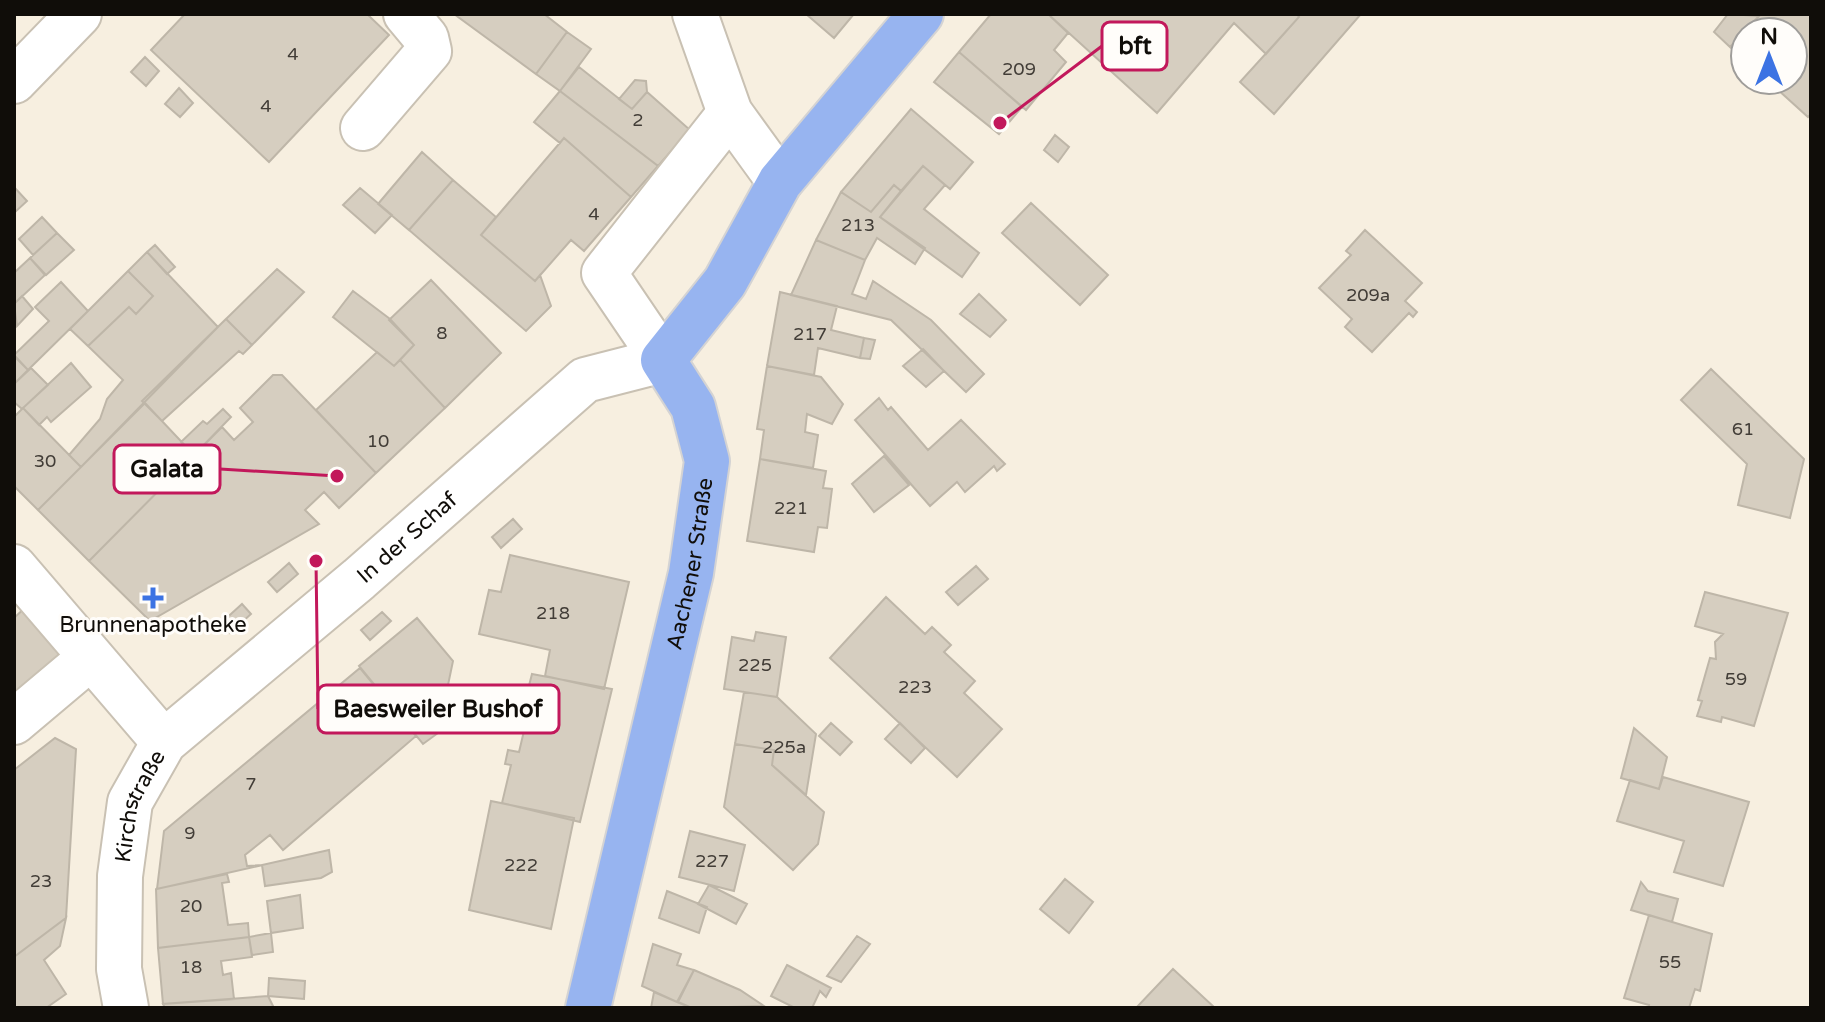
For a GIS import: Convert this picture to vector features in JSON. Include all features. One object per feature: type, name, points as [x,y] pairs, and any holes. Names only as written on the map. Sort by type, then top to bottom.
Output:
[{"type":"main road","points":[[663,360],[725,282],[780,182],[921,14]]},
{"type":"main road","name":"Aachener Straße","points":[[588,1008],[691,573],[707,461],[693,407],[663,360]]},
{"type":"street","points":[[14,81],[79,14]]},
{"type":"street","points":[[363,128],[429,51],[426,38],[406,14]]},
{"type":"street","points":[[695,14],[730,113],[780,182]]},
{"type":"street","points":[[663,360],[604,273],[730,113]]},
{"type":"street","name":"In der Schaf","points":[[164,742],[359,579],[585,380],[663,360]]},
{"type":"street","name":"Kirchstraße","points":[[14,567],[164,742],[130,802],[120,876],[119,969],[126,1008]]},
{"type":"street","points":[[14,722],[90,658]]},
{"type":"building","points":[[185,14],[367,14],[389,35],[269,162],[151,50]]},
{"type":"building","points":[[454,14],[544,14],[567,32],[536,74]]},
{"type":"building","points":[[806,14],[854,14],[834,38]]},
{"type":"building","points":[[991,14],[1048,14],[1068,33],[1054,50],[1066,62],[1026,110],[959,52]]},
{"type":"building","points":[[1048,14],[1297,14],[1299,17],[1266,54],[1234,23],[1157,113]]},
{"type":"building","points":[[1297,14],[1361,14],[1274,114],[1240,82],[1299,17]]},
{"type":"building","points":[[1728,14],[1759,16],[1729,16],[1729,46],[1714,32]]},
{"type":"building","points":[[1811,14],[1811,114],[1808,117],[1785,96],[1809,96],[1809,16],[1759,16]]},
{"type":"building","points":[[567,32],[591,49],[560,91],[536,74]]},
{"type":"building","points":[[959,52],[1022,107],[999,134],[934,82]]},
{"type":"building","points":[[145,57],[159,71],[146,86],[131,72]]},
{"type":"building","points":[[579,67],[632,109],[647,92],[690,130],[658,166],[560,91]]},
{"type":"building","points":[[635,80],[646,81],[647,92],[632,109],[619,99]]},
{"type":"building","points":[[179,88],[193,103],[180,117],[165,104]]},
{"type":"building","points":[[560,91],[658,166],[631,197],[564,138],[560,143],[534,122]]},
{"type":"building","points":[[911,109],[973,162],[950,189],[923,166],[901,191],[894,185],[871,212],[841,192]]},
{"type":"building","points":[[1055,135],[1069,147],[1058,162],[1044,150]]},
{"type":"building","points":[[564,138],[631,197],[584,251],[571,240],[535,281],[481,235]]},
{"type":"building","points":[[422,152],[453,180],[409,230],[378,204]]},
{"type":"building","points":[[923,166],[945,185],[924,209],[979,253],[962,277],[880,217]]},
{"type":"building","points":[[453,180],[496,217],[481,235],[535,281],[540,275],[551,306],[526,331],[409,230]]},
{"type":"building","points":[[894,185],[901,191],[880,217],[925,248],[915,264],[877,238],[865,260],[816,240],[841,192],[871,212]]},
{"type":"building","points":[[14,187],[27,201],[14,213]]},
{"type":"building","points":[[360,188],[392,215],[375,233],[343,205]]},
{"type":"building","points":[[1031,203],[1108,275],[1080,305],[1002,233]]},
{"type":"building","points":[[42,217],[57,233],[33,255],[19,239]]},
{"type":"building","points":[[1365,230],[1422,283],[1405,301],[1417,312],[1413,317],[1409,313],[1372,352],[1345,327],[1352,319],[1319,288],[1351,255],[1346,251]]},
{"type":"building","points":[[57,233],[74,250],[46,275],[30,258]]},
{"type":"building","points":[[816,240],[865,260],[852,294],[866,299],[873,281],[931,320],[984,374],[966,392],[891,320],[791,295]]},
{"type":"building","points":[[155,245],[175,267],[167,274],[147,252]]},
{"type":"building","points":[[147,252],[218,327],[81,467],[69,455],[100,419],[107,399],[123,380],[88,346],[129,307],[136,314],[153,296],[128,271]]},
{"type":"building","points":[[30,258],[45,275],[14,304],[14,273]]},
{"type":"building","points":[[277,269],[304,292],[252,345],[226,319]]},
{"type":"building","points":[[128,271],[153,296],[136,314],[129,307],[88,346],[70,329]]},
{"type":"building","points":[[431,280],[501,353],[445,408],[400,360],[414,345],[389,320]]},
{"type":"building","points":[[61,282],[88,311],[28,370],[14,355],[49,321],[35,307]]},
{"type":"building","points":[[353,291],[390,319],[414,345],[394,366],[333,317]]},
{"type":"building","points":[[780,292],[837,306],[831,330],[864,338],[860,358],[818,348],[814,375],[767,366]]},
{"type":"building","points":[[979,294],[1006,320],[990,337],[960,314]]},
{"type":"building","points":[[22,296],[33,309],[17,326],[14,304]]},
{"type":"building","points":[[226,319],[252,345],[243,354],[239,351],[162,421],[142,401]]},
{"type":"building","points":[[864,338],[875,340],[870,359],[860,358]]},
{"type":"building","points":[[923,349],[944,371],[926,387],[903,366]]},
{"type":"building","points":[[377,352],[394,366],[400,360],[445,408],[376,473],[316,410]]},
{"type":"building","points":[[14,356],[28,370],[14,384]]},
{"type":"building","points":[[71,363],[91,387],[51,422],[47,417],[39,425],[23,408]]},
{"type":"building","points":[[767,366],[821,377],[843,404],[832,424],[807,414],[805,432],[818,435],[813,468],[760,459],[764,430],[757,429]]},
{"type":"building","points":[[31,368],[48,385],[22,409],[14,402],[14,384]]},
{"type":"building","points":[[1711,369],[1804,459],[1790,518],[1738,505],[1747,464],[1681,400]]},
{"type":"building","points":[[273,375],[282,375],[376,473],[339,508],[324,492],[305,510],[319,524],[150,621],[89,561],[222,427],[234,440],[253,422],[240,408]]},
{"type":"building","points":[[879,398],[888,410],[891,407],[928,450],[961,420],[1005,464],[997,471],[994,466],[965,492],[957,482],[930,506],[855,420]]},
{"type":"building","points":[[145,403],[194,455],[89,561],[38,510]]},
{"type":"building","points":[[23,408],[81,467],[38,510],[14,486],[14,417]]},
{"type":"building","points":[[223,409],[231,417],[194,455],[181,442],[203,421],[207,424]]},
{"type":"building","points":[[884,456],[909,485],[874,512],[852,484]]},
{"type":"building","points":[[760,459],[826,471],[823,488],[832,489],[827,528],[818,527],[814,552],[747,541]]},
{"type":"building","points":[[513,519],[522,529],[501,548],[492,537]]},
{"type":"building","points":[[510,555],[629,582],[604,689],[545,676],[550,650],[479,634],[489,590],[501,592]]},
{"type":"building","points":[[289,563],[298,574],[277,592],[268,582]]},
{"type":"building","points":[[976,566],[988,579],[958,605],[946,592]]},
{"type":"building","points":[[1705,592],[1788,613],[1754,726],[1722,717],[1721,722],[1697,716],[1702,701],[1698,700],[1710,658],[1716,659],[1715,642],[1723,634],[1695,626]]},
{"type":"building","points":[[886,597],[925,634],[932,627],[951,645],[944,652],[975,681],[964,693],[1002,729],[957,777],[830,658]]},
{"type":"building","points":[[242,604],[251,614],[230,633],[221,623]]},
{"type":"building","points":[[28,605],[70,658],[14,694],[14,618]]},
{"type":"building","points":[[382,612],[391,621],[370,640],[361,630]]},
{"type":"building","points":[[417,618],[453,661],[438,733],[423,744],[359,666]]},
{"type":"building","points":[[756,632],[786,637],[777,697],[724,689],[732,637],[754,641]]},
{"type":"building","points":[[360,668],[416,736],[283,850],[270,835],[245,855],[247,866],[263,865],[157,889],[164,831]]},
{"type":"building","points":[[532,674],[612,689],[580,822],[502,803],[511,765],[505,764],[508,750],[519,752],[528,714],[522,713]]},
{"type":"building","points":[[744,692],[777,697],[816,734],[806,795],[772,765],[774,750],[735,744]]},
{"type":"building","points":[[831,723],[852,742],[840,755],[819,736]]},
{"type":"building","points":[[900,723],[925,748],[911,763],[885,739]]},
{"type":"building","points":[[1634,728],[1667,757],[1659,789],[1621,778]]},
{"type":"building","points":[[55,738],[76,749],[66,918],[14,957],[14,770]]},
{"type":"building","points":[[735,744],[774,750],[772,765],[824,812],[818,844],[793,870],[724,807]]},
{"type":"building","points":[[1663,777],[1749,802],[1723,886],[1674,872],[1684,841],[1617,821],[1630,780],[1659,789]]},
{"type":"building","points":[[491,801],[574,818],[551,929],[469,910]]},
{"type":"building","points":[[690,831],[745,845],[734,891],[679,877]]},
{"type":"building","points":[[329,850],[332,872],[321,878],[265,886],[262,865]]},
{"type":"building","points":[[227,874],[229,882],[222,883],[228,925],[248,923],[249,937],[158,948],[156,889]]},
{"type":"building","points":[[1065,879],[1093,902],[1069,933],[1040,909]]},
{"type":"building","points":[[1641,882],[1648,891],[1678,899],[1672,922],[1631,910]]},
{"type":"building","points":[[709,885],[747,904],[736,924],[698,904]]},
{"type":"building","points":[[667,891],[707,907],[699,933],[659,918]]},
{"type":"building","points":[[300,895],[303,928],[271,933],[267,901]]},
{"type":"building","points":[[1649,915],[1712,934],[1700,991],[1695,989],[1689,1008],[1648,1008],[1649,1005],[1624,998]]},
{"type":"building","points":[[66,918],[60,946],[44,960],[66,994],[46,1008],[14,1008],[14,957]]},
{"type":"building","points":[[271,933],[273,952],[252,955],[249,937]]},
{"type":"building","points":[[857,936],[870,944],[841,982],[827,976]]},
{"type":"building","points":[[249,937],[252,957],[221,961],[223,975],[231,973],[234,999],[163,1004],[158,948]]},
{"type":"building","points":[[653,944],[681,954],[677,965],[694,970],[677,1002],[642,986]]},
{"type":"building","points":[[787,965],[831,988],[826,997],[820,991],[812,1008],[795,1008],[771,996]]},
{"type":"building","points":[[1173,969],[1215,1008],[1136,1008]]},
{"type":"building","points":[[694,970],[740,990],[764,1006],[692,1008],[678,1002]]},
{"type":"building","points":[[269,978],[305,981],[304,999],[268,996]]},
{"type":"building","points":[[654,992],[677,1002],[692,1008],[651,1008]]},
{"type":"building","points":[[268,996],[274,1008],[165,1008],[163,1004]]},
{"type":"place","name":"bft","points":[[1000,123]]},
{"type":"place","name":"Galata","points":[[337,476]]},
{"type":"place","name":"Baesweiler Bushof","points":[[316,561]]},
{"type":"place","name":"Brunnenapotheke","points":[[153,598]]}]
